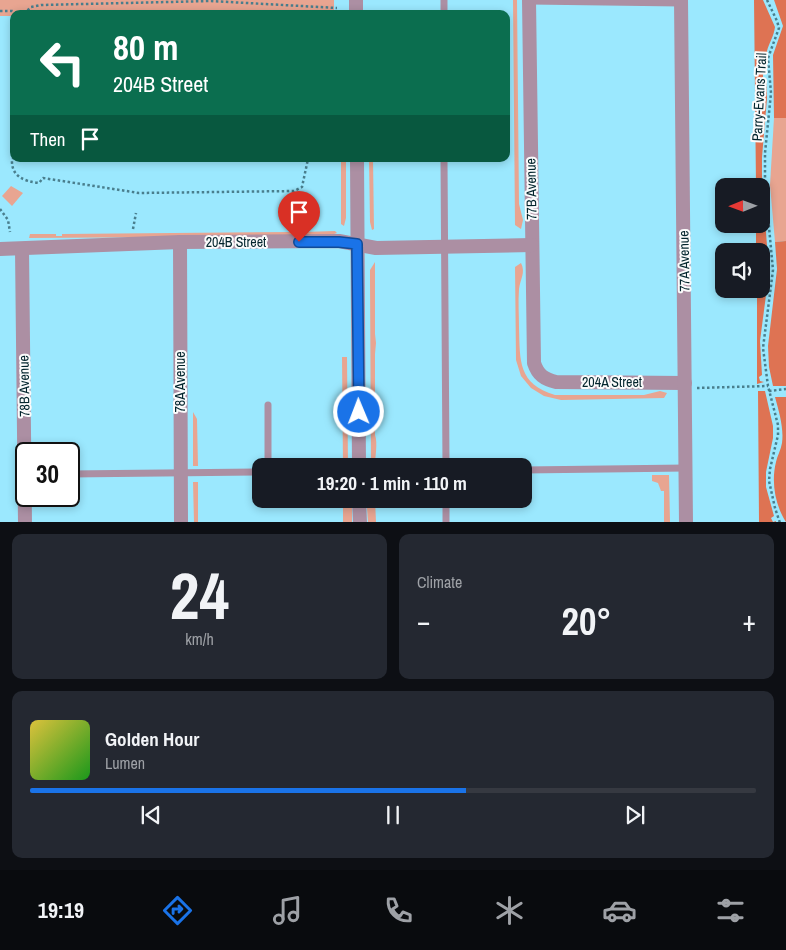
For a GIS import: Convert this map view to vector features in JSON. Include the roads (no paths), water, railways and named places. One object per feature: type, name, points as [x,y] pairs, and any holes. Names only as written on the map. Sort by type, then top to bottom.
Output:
[{"type":"street","name":"77B Avenue","points":[[529,1],[534,363],[541,376]]},
{"type":"street","name":"77A Avenue","points":[[681,2],[691,385],[686,468],[686,522]]},
{"type":"street","points":[[357,162],[359,458]]},
{"type":"street","name":"204B Street","points":[[0,249],[180,242],[339,242],[376,248],[532,245]]},
{"type":"street","name":"78A Avenue","points":[[180,242],[181,522]]},
{"type":"street","name":"78B Avenue","points":[[22,249],[25,442]]},
{"type":"street","name":"204A Street","points":[[541,376],[556,382],[691,385]]},
{"type":"street","name":"78B Avenue","points":[[26,507],[26,522]]},
{"type":"street","points":[[359,508],[360,522]]},
{"type":"lane","points":[[529,1],[681,2]]},
{"type":"lane","points":[[444,162],[446,458]]},
{"type":"lane","points":[[268,405],[268,458]]},
{"type":"lane","points":[[532,470],[686,468]]},
{"type":"lane","points":[[80,474],[252,472]]},
{"type":"lane","points":[[446,508],[446,522]]}]
